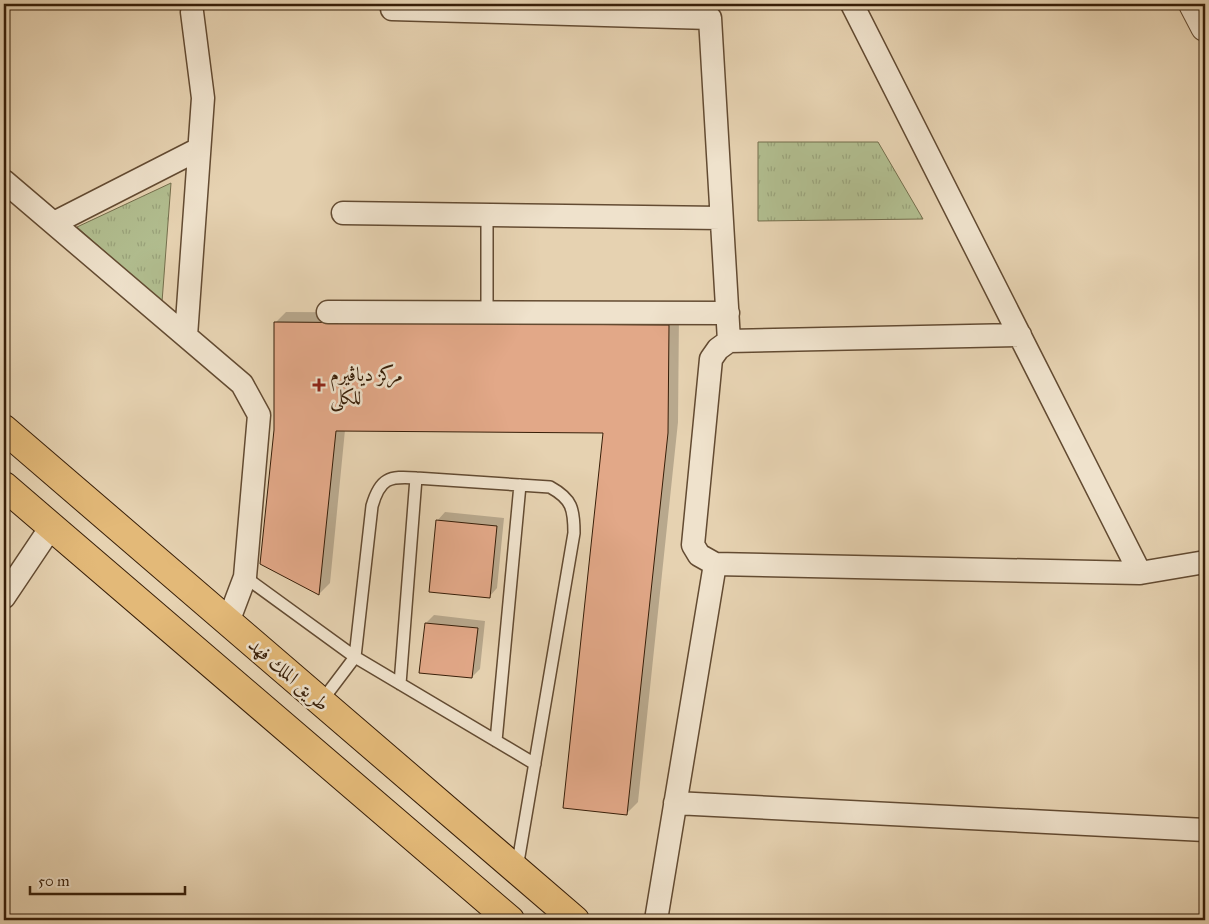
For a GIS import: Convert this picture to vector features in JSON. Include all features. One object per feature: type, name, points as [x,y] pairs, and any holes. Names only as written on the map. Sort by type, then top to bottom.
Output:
[{"type":"highway","name":"طريق الملك فهد","points":[[4,428],[575,920]]},
{"type":"highway","points":[[4,486],[510,920]]},
{"type":"street","points":[[392,4],[392,9],[710,18],[729,341]]},
{"type":"street","points":[[852,4],[1140,573]]},
{"type":"street","points":[[1193,4],[1205,28]]},
{"type":"street","points":[[186,336],[203,98],[192,12]]},
{"type":"street","points":[[54,223],[199,149]]},
{"type":"street","points":[[4,180],[242,384],[253,400],[259,415],[245,577],[228,622]]},
{"type":"street","points":[[343,213],[721,218]]},
{"type":"street","points":[[328,312],[728,313]]},
{"type":"street","points":[[1020,335],[729,341],[718,349],[711,359],[693,544],[699,556],[715,564],[1140,573],[1205,562]]},
{"type":"street","points":[[4,597],[51,526]]},
{"type":"street","points":[[656,920],[715,564]]},
{"type":"street","points":[[676,803],[1205,830]]},
{"type":"lane","points":[[487,215],[487,312]]},
{"type":"lane","points":[[321,702],[355,657],[372,506],[376,492],[383,483],[393,477],[416,478],[550,487],[563,494],[570,504],[574,518],[574,534],[516,870]]},
{"type":"lane","points":[[400,684],[416,478]]},
{"type":"lane","points":[[496,741],[520,485]]},
{"type":"lane","points":[[245,577],[355,657],[535,764]]},
{"type":"green space","points":[[758,142],[878,142],[923,219],[758,221]]},
{"type":"green space","points":[[171,183],[162,302],[77,227]]},
{"type":"building","points":[[274,322],[669,325],[668,433],[627,815],[563,808],[603,433],[336,431],[319,595],[260,564],[274,430]]},
{"type":"building","points":[[436,520],[497,526],[490,598],[429,592]]},
{"type":"building","points":[[425,623],[478,628],[472,678],[419,673]]},
{"type":"place","name":"مركز دياڤيرم للكلى","points":[[319,385]]}]
